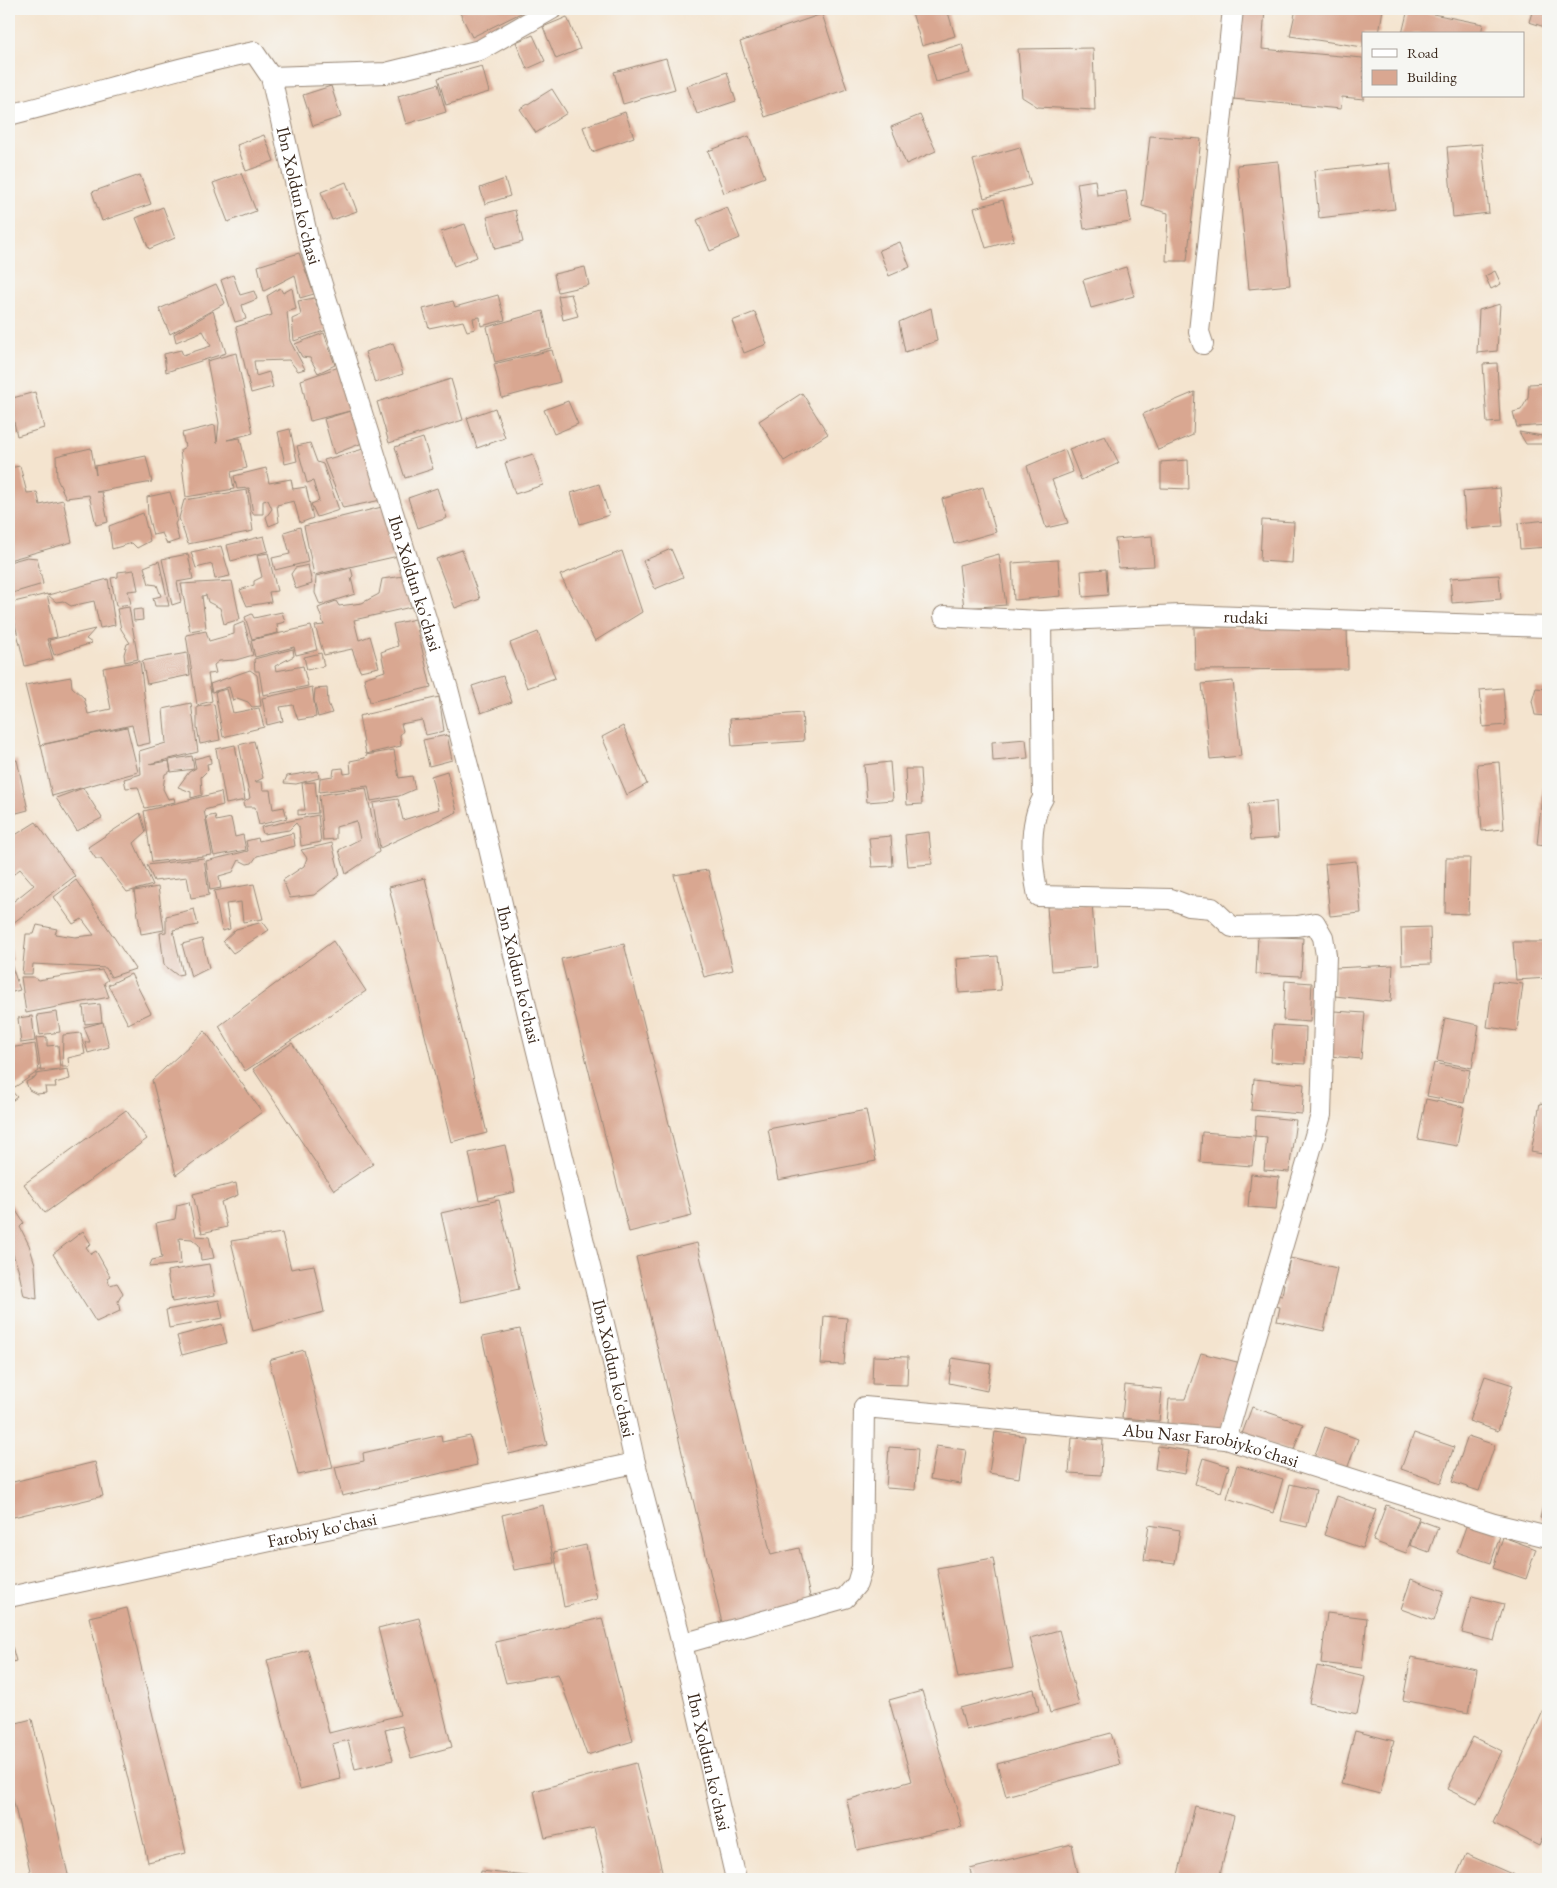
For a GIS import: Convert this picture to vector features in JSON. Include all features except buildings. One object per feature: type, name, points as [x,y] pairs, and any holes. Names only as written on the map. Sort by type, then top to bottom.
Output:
[{"type":"street","points":[[9,114],[81,97],[171,70],[254,52],[271,77],[386,74],[480,50],[552,9]]},
{"type":"street","points":[[1203,344],[1199,332],[1233,9]]},
{"type":"street","name":"Ibn Xoldun ko'chasi","points":[[271,77],[309,243],[448,689],[484,827],[608,1340],[635,1463],[682,1644],[736,1879]]},
{"type":"street","name":"rudaki","points":[[944,616],[1041,621],[1181,615],[1548,627]]},
{"type":"street","points":[[1041,621],[1043,798],[1036,811],[1033,869],[1038,896],[1171,899],[1189,906],[1212,908],[1232,927],[1297,926],[1315,923],[1323,937],[1326,955],[1321,1115],[1226,1439]]},
{"type":"street","name":"Abu Nasr Farobiyko'chasi","points":[[682,1644],[845,1598],[857,1584],[862,1567],[864,1407],[1226,1439],[1494,1524],[1548,1537]]},
{"type":"street","name":"Farobiy ko'chasi","points":[[9,1597],[635,1463]]}]
